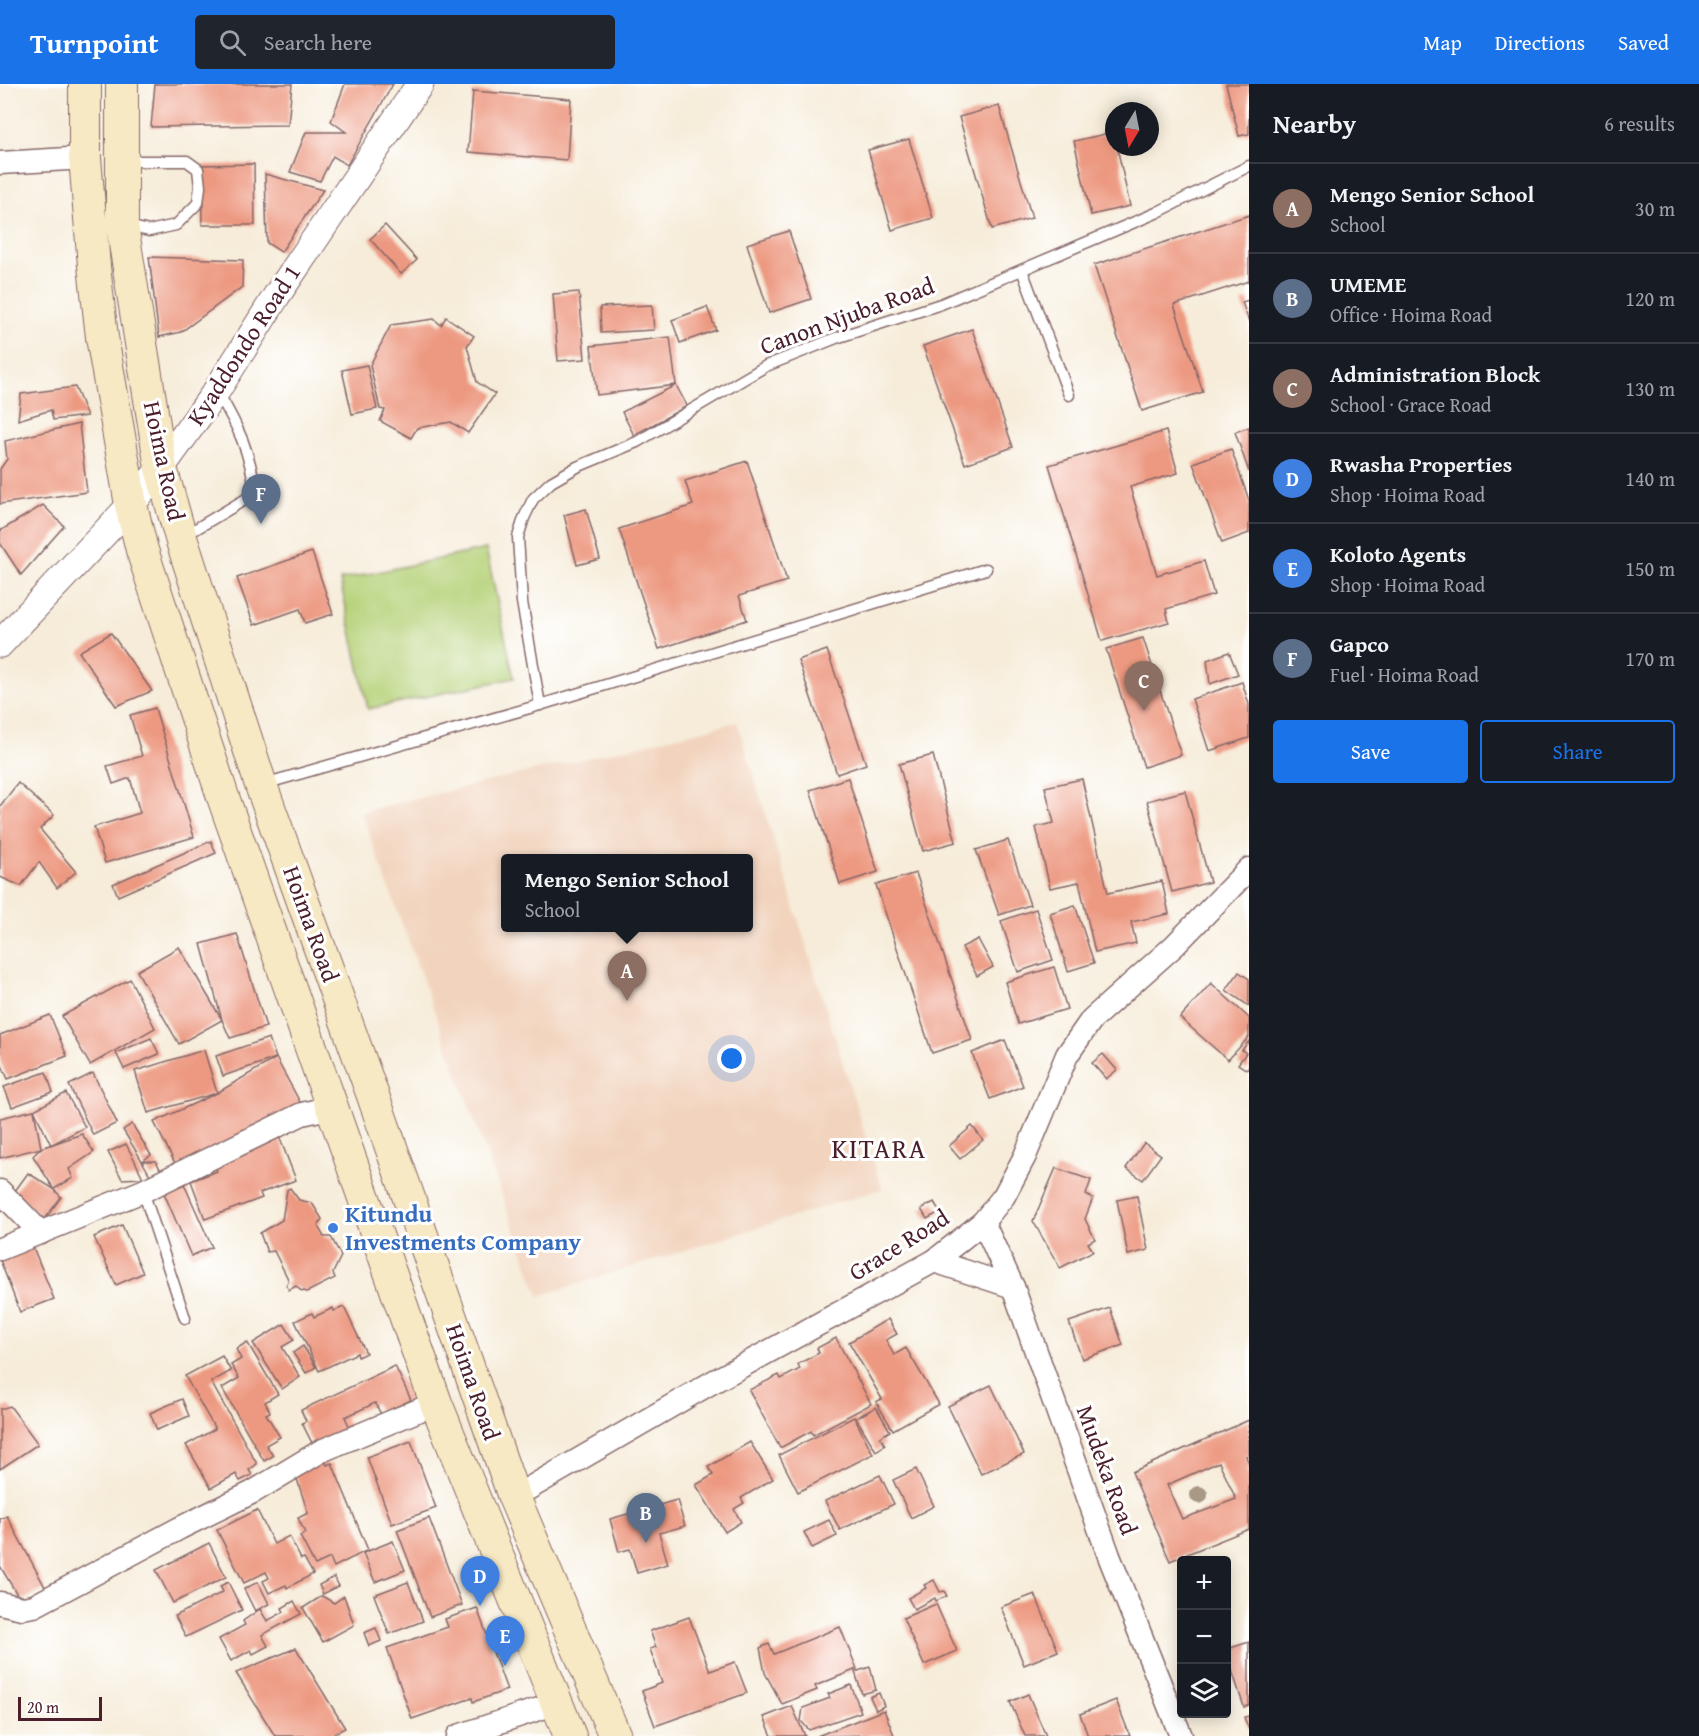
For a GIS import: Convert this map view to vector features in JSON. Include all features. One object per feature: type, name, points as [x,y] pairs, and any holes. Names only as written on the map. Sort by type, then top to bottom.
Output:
[{"type":"main road","name":"Hoima Road","points":[[85,84],[85,158],[93,266],[102,337],[131,505],[142,550],[223,797],[436,1403],[570,1736]]},
{"type":"main road","name":"Hoima Road","points":[[122,84],[122,225],[161,468],[181,538],[261,785],[514,1497],[615,1736]]},
{"type":"street","name":"Kyaddondo Road 1","points":[[0,644],[131,505],[161,468],[217,390],[277,295],[420,84]]},
{"type":"street","points":[[0,163],[85,158]]},
{"type":"street","name":"Grace Road","points":[[514,1497],[711,1383],[934,1261],[983,1222],[1009,1186],[1025,1156],[1067,1055],[1092,1019],[1174,946],[1249,869]]},
{"type":"street","points":[[0,1249],[142,1191],[302,1114],[332,1107]]},
{"type":"street","points":[[0,1191],[41,1233]]},
{"type":"street","name":"Mudeka Road","points":[[983,1222],[1013,1287],[1109,1556],[1181,1736]]},
{"type":"street","points":[[934,1261],[1013,1287]]},
{"type":"street","points":[[0,1603],[22,1608],[34,1606],[253,1492],[321,1452],[436,1403]]},
{"type":"street","points":[[458,1736],[557,1703]]},
{"type":"lane","points":[[121,161],[187,161],[198,169],[200,187],[198,203],[176,225],[149,231],[122,225]]},
{"type":"lane","name":"Canon Njuba Road","points":[[540,705],[522,602],[518,537],[533,499],[551,482],[578,467],[637,442],[766,366],[836,338],[941,304],[1156,213],[1249,166]]},
{"type":"lane","points":[[1022,270],[1069,395]]},
{"type":"lane","points":[[181,538],[256,493],[251,464],[238,427],[217,390]]},
{"type":"lane","points":[[261,785],[540,705],[986,569]]},
{"type":"lane","points":[[142,1191],[185,1318]]},
{"type":"shaded area","points":[[737,722],[882,1189],[539,1296],[361,812]]},
{"type":"green space","points":[[486,549],[514,678],[368,709],[340,580]]},
{"type":"building","points":[[155,84],[292,84],[288,125],[151,127]]},
{"type":"building","points":[[345,84],[393,84],[347,165],[333,156],[320,181],[290,172],[306,132],[346,132],[331,121]]},
{"type":"building","points":[[1226,84],[1249,84],[1249,134],[1239,136]]},
{"type":"building","points":[[473,91],[571,99],[567,160],[468,152]]},
{"type":"building","points":[[999,106],[1032,218],[992,229],[959,117]]},
{"type":"building","points":[[1105,134],[1105,156],[1119,156],[1130,206],[1091,215],[1074,141]]},
{"type":"building","points":[[909,139],[933,218],[892,230],[868,150]]},
{"type":"building","points":[[254,164],[255,225],[202,225],[201,165]]},
{"type":"building","points":[[265,174],[323,190],[281,252],[267,243]]},
{"type":"building","points":[[1249,215],[1249,281],[1174,305],[1203,392],[1142,411],[1094,265]]},
{"type":"building","points":[[385,225],[417,260],[401,274],[370,239]]},
{"type":"building","points":[[789,231],[811,299],[769,313],[747,244]]},
{"type":"building","points":[[149,257],[243,260],[242,287],[181,332],[159,337]]},
{"type":"building","points":[[579,292],[585,359],[558,361],[553,294]]},
{"type":"building","points":[[1249,300],[1249,322],[1242,302]]},
{"type":"building","points":[[652,305],[654,330],[601,333],[600,307]]},
{"type":"building","points":[[707,307],[716,330],[680,343],[672,320]]},
{"type":"building","points":[[446,317],[474,336],[467,346],[477,382],[495,394],[468,433],[451,422],[417,428],[411,438],[380,421],[385,410],[380,409],[370,365],[391,325],[434,319],[441,325]]},
{"type":"building","points":[[972,329],[1013,447],[965,464],[923,346]]},
{"type":"building","points":[[670,337],[676,385],[597,395],[591,346]]},
{"type":"building","points":[[367,365],[377,409],[352,414],[342,370]]},
{"type":"building","points":[[676,385],[687,406],[634,435],[622,412]]},
{"type":"building","points":[[75,387],[87,416],[53,420],[51,410],[18,420],[21,394]]},
{"type":"building","points":[[79,424],[87,492],[0,504],[0,469],[7,459],[5,441]]},
{"type":"building","points":[[1249,427],[1249,472],[1235,432]]},
{"type":"building","points":[[1166,431],[1178,473],[1130,487],[1157,575],[1204,561],[1214,595],[1166,609],[1169,622],[1102,641],[1049,465]]},
{"type":"building","points":[[1231,449],[1249,500],[1249,533],[1222,543],[1193,463]]},
{"type":"building","points":[[747,461],[787,581],[739,596],[747,620],[659,649],[619,529],[693,505],[685,481]]},
{"type":"building","points":[[43,505],[64,526],[21,575],[0,543],[0,531]]},
{"type":"building","points":[[586,509],[600,559],[577,565],[564,515]]},
{"type":"building","points":[[312,552],[333,614],[305,623],[300,609],[254,625],[237,578]]},
{"type":"building","points":[[111,633],[152,691],[116,706],[79,652]]},
{"type":"building","points":[[1143,638],[1181,755],[1144,767],[1106,649]]},
{"type":"building","points":[[827,650],[866,764],[837,774],[798,660]]},
{"type":"building","points":[[1229,652],[1238,674],[1210,684],[1207,660]]},
{"type":"building","points":[[1242,682],[1249,704],[1249,738],[1209,751],[1192,699]]},
{"type":"building","points":[[155,708],[194,837],[105,863],[94,827],[140,813],[130,778],[113,784],[107,766],[142,756],[130,715]]},
{"type":"building","points":[[933,755],[956,842],[923,851],[899,764]]},
{"type":"building","points":[[848,778],[878,872],[840,884],[810,790]]},
{"type":"building","points":[[1082,779],[1108,893],[1162,881],[1169,914],[1131,922],[1136,943],[1095,952],[1079,882],[1050,888],[1036,827],[1054,823],[1045,787]]},
{"type":"building","points":[[18,783],[54,815],[40,829],[76,872],[57,888],[39,862],[21,886],[0,877],[0,806]]},
{"type":"building","points":[[1185,791],[1210,882],[1172,892],[1147,801]]},
{"type":"building","points":[[1008,840],[1030,905],[999,915],[976,850]]},
{"type":"building","points":[[211,841],[216,853],[118,896],[113,884]]},
{"type":"building","points":[[916,873],[972,1040],[932,1053],[876,885]]},
{"type":"building","points":[[1075,905],[1094,963],[1068,971],[1050,913]]},
{"type":"building","points":[[1036,909],[1053,960],[1018,972],[1001,921]]},
{"type":"building","points":[[237,934],[266,1027],[230,1038],[222,1020],[201,944]]},
{"type":"building","points":[[978,939],[993,967],[977,976],[962,947]]},
{"type":"building","points":[[179,947],[222,1020],[179,1044],[137,971]]},
{"type":"building","points":[[1054,967],[1067,1009],[1018,1024],[1005,982]]},
{"type":"building","points":[[1239,972],[1249,979],[1249,1006],[1226,990]]},
{"type":"building","points":[[130,979],[155,1028],[90,1065],[62,1016]]},
{"type":"building","points":[[1211,983],[1249,1018],[1249,1037],[1228,1060],[1180,1018]]},
{"type":"building","points":[[50,1015],[67,1056],[8,1079],[0,1061],[0,1035]]},
{"type":"building","points":[[151,1038],[159,1054],[124,1069],[116,1053]]},
{"type":"building","points":[[269,1038],[276,1058],[223,1076],[216,1056]]},
{"type":"building","points":[[1005,1040],[1023,1086],[990,1099],[972,1053]]},
{"type":"building","points":[[1249,1041],[1247,1070],[1238,1064],[1246,1053],[1242,1050]]},
{"type":"building","points":[[204,1050],[217,1093],[148,1113],[135,1071]]},
{"type":"building","points":[[1103,1054],[1117,1070],[1106,1079],[1092,1063]]},
{"type":"building","points":[[276,1058],[301,1104],[177,1167],[154,1122],[217,1093]]},
{"type":"building","points":[[46,1072],[53,1092],[12,1107],[4,1087]]},
{"type":"building","points":[[93,1073],[117,1123],[93,1135],[69,1085]]},
{"type":"building","points":[[66,1093],[85,1127],[51,1145],[34,1110]]},
{"type":"building","points":[[34,1110],[41,1148],[0,1158],[0,1118]]},
{"type":"building","points":[[132,1124],[151,1155],[142,1161],[123,1130]]},
{"type":"building","points":[[972,1126],[983,1140],[960,1159],[949,1146]]},
{"type":"building","points":[[82,1134],[94,1152],[69,1169],[73,1178],[54,1189],[33,1156],[41,1148]]},
{"type":"building","points":[[279,1136],[296,1180],[260,1193],[262,1198],[205,1219],[191,1181],[217,1171],[215,1166]]},
{"type":"building","points":[[1144,1143],[1161,1155],[1143,1180],[1126,1168]]},
{"type":"building","points":[[126,1144],[143,1178],[122,1179],[108,1152]]},
{"type":"building","points":[[142,1161],[156,1161],[161,1171],[151,1177]]},
{"type":"building","points":[[1056,1168],[1091,1180],[1086,1195],[1093,1198],[1085,1219],[1095,1239],[1088,1243],[1093,1251],[1060,1268],[1033,1221]]},
{"type":"building","points":[[28,1173],[54,1189],[61,1197],[45,1219],[12,1195]]},
{"type":"building","points":[[184,1184],[212,1247],[191,1256],[164,1193]]},
{"type":"building","points":[[290,1188],[299,1200],[312,1203],[322,1219],[318,1226],[324,1237],[331,1237],[341,1256],[333,1273],[335,1278],[307,1292],[296,1286],[289,1290],[286,1285],[289,1281],[274,1251],[267,1252],[260,1233],[282,1220],[287,1190]]},
{"type":"building","points":[[1137,1196],[1148,1250],[1128,1255],[1117,1200]]},
{"type":"building","points":[[934,1202],[940,1212],[927,1219],[921,1209]]},
{"type":"building","points":[[122,1225],[143,1273],[116,1285],[94,1237]]},
{"type":"building","points":[[33,1247],[54,1299],[20,1312],[0,1260]]},
{"type":"building","points":[[344,1307],[366,1353],[358,1357],[357,1353],[319,1371],[295,1321],[312,1313],[314,1317],[333,1308],[334,1311]]},
{"type":"building","points":[[1110,1308],[1123,1345],[1082,1359],[1069,1322]]},
{"type":"building","points":[[888,1319],[897,1334],[886,1340],[894,1355],[906,1348],[939,1404],[893,1430],[876,1402],[882,1399],[849,1342]]},
{"type":"building","points":[[284,1324],[294,1340],[282,1347],[300,1377],[282,1389],[253,1343]]},
{"type":"building","points":[[836,1338],[871,1404],[813,1435],[811,1431],[780,1448],[749,1390],[779,1375],[781,1379],[800,1369],[798,1364],[819,1353],[817,1348]]},
{"type":"building","points":[[247,1342],[278,1394],[265,1402],[270,1412],[266,1414],[280,1437],[266,1445],[273,1456],[264,1461],[222,1388],[239,1378],[231,1365],[241,1359],[236,1349]]},
{"type":"building","points":[[303,1346],[316,1367],[306,1373],[293,1353]]},
{"type":"building","points":[[222,1356],[231,1371],[211,1382],[257,1464],[249,1470],[252,1475],[240,1481],[236,1474],[211,1488],[186,1445],[215,1429],[185,1376]]},
{"type":"building","points":[[395,1366],[411,1400],[381,1414],[375,1403],[345,1417],[351,1430],[314,1447],[302,1423],[306,1421],[301,1410]]},
{"type":"building","points":[[991,1385],[1024,1454],[981,1474],[948,1406]]},
{"type":"building","points":[[182,1399],[189,1416],[157,1430],[150,1413]]},
{"type":"building","points":[[10,1406],[38,1444],[0,1469],[0,1409]]},
{"type":"building","points":[[876,1407],[890,1431],[880,1437],[885,1445],[876,1451],[856,1418]]},
{"type":"building","points":[[854,1417],[873,1454],[798,1492],[779,1455]]},
{"type":"building","points":[[1249,1420],[1249,1455],[1246,1456],[1249,1464],[1249,1529],[1182,1556],[1177,1556],[1170,1561],[1132,1472]],"holes":[[[1219,1462],[1236,1499],[1182,1519],[1167,1485]]]},
{"type":"building","points":[[411,1441],[436,1508],[392,1524],[367,1457]]},
{"type":"building","points":[[750,1442],[773,1479],[741,1498],[744,1503],[734,1509],[741,1522],[725,1532],[696,1485],[713,1475],[708,1467]]},
{"type":"building","points":[[324,1459],[327,1465],[332,1463],[368,1550],[334,1567],[330,1558],[315,1565],[300,1536],[305,1533],[298,1518],[308,1513],[295,1473]]},
{"type":"building","points":[[916,1469],[934,1506],[911,1518],[893,1480]]},
{"type":"building","points":[[880,1475],[894,1504],[840,1530],[825,1501]]},
{"type":"building","points":[[677,1500],[685,1526],[659,1533],[668,1564],[637,1573],[630,1549],[619,1552],[610,1519]]},
{"type":"building","points":[[257,1510],[274,1544],[289,1536],[301,1559],[304,1558],[313,1574],[287,1588],[286,1585],[269,1593],[263,1581],[269,1578],[266,1572],[244,1583],[217,1530]]},
{"type":"building","points":[[7,1516],[46,1589],[21,1601],[0,1566],[0,1519]]},
{"type":"building","points":[[429,1518],[462,1605],[430,1617],[397,1530]]},
{"type":"building","points":[[829,1520],[837,1536],[812,1548],[804,1532]]},
{"type":"building","points":[[393,1541],[405,1570],[375,1582],[363,1553]]},
{"type":"building","points":[[209,1543],[226,1577],[173,1603],[156,1570]]},
{"type":"building","points":[[334,1577],[339,1586],[323,1594],[319,1585]]},
{"type":"building","points":[[934,1580],[940,1592],[944,1591],[947,1596],[936,1601],[935,1598],[914,1609],[908,1598],[926,1588],[924,1585]]},
{"type":"building","points":[[228,1582],[242,1610],[186,1637],[175,1616],[223,1592],[220,1586]]},
{"type":"building","points":[[258,1582],[269,1604],[255,1611],[244,1589]]},
{"type":"building","points":[[408,1582],[423,1621],[389,1634],[374,1595]]},
{"type":"building","points":[[1035,1594],[1058,1651],[1024,1665],[1001,1607]]},
{"type":"building","points":[[322,1596],[334,1603],[344,1596],[354,1625],[323,1642],[303,1608]]},
{"type":"building","points":[[294,1601],[301,1614],[262,1635],[268,1646],[253,1654],[251,1650],[231,1661],[219,1639],[245,1625],[243,1621],[260,1609],[267,1621],[284,1612],[282,1608]]},
{"type":"building","points":[[936,1604],[957,1651],[924,1665],[903,1618]]},
{"type":"building","points":[[477,1608],[507,1690],[473,1702],[472,1698],[412,1719],[387,1648],[448,1627],[445,1619]]},
{"type":"building","points":[[689,1617],[710,1671],[735,1662],[747,1693],[655,1726],[642,1691],[662,1683],[650,1649],[656,1647],[650,1631]]},
{"type":"building","points":[[840,1627],[857,1669],[815,1686],[817,1690],[782,1704],[765,1673],[760,1648],[769,1644],[774,1654]]},
{"type":"building","points":[[376,1628],[381,1641],[369,1646],[364,1633]]},
{"type":"building","points":[[1249,1642],[1249,1705],[1244,1707],[1231,1667],[1231,1648]]},
{"type":"building","points":[[296,1648],[345,1728],[329,1736],[275,1736],[236,1673]]},
{"type":"building","points":[[870,1667],[876,1690],[862,1694],[855,1672]]},
{"type":"building","points":[[851,1685],[861,1712],[809,1730],[801,1721],[803,1708],[830,1698],[828,1694]]},
{"type":"building","points":[[879,1693],[884,1706],[876,1710],[870,1697]]},
{"type":"building","points":[[1028,1694],[1046,1736],[1025,1736],[1010,1702]]},
{"type":"building","points":[[1116,1700],[1130,1736],[1088,1736],[1080,1714]]},
{"type":"building","points":[[792,1706],[805,1736],[772,1736],[764,1717]]},
{"type":"building","points":[[884,1710],[894,1735],[817,1736]]},
{"type":"building","points":[[1249,1716],[1249,1730],[1244,1717]]},
{"type":"place","name":"Gapco","points":[[261,524]]},
{"type":"place","name":"Administration Block","points":[[1144,711]]},
{"type":"place","name":"Mengo Senior School","points":[[627,1001]]},
{"type":"place","name":"Kitundu Investments Company","points":[[333,1228]]},
{"type":"place","name":"UMEME","points":[[646,1543]]},
{"type":"place","name":"Rwasha Properties","points":[[480,1606]]},
{"type":"place","name":"Koloto Agents","points":[[505,1666]]},
{"type":"district","name":"KITARA","points":[[879,1149]]}]
